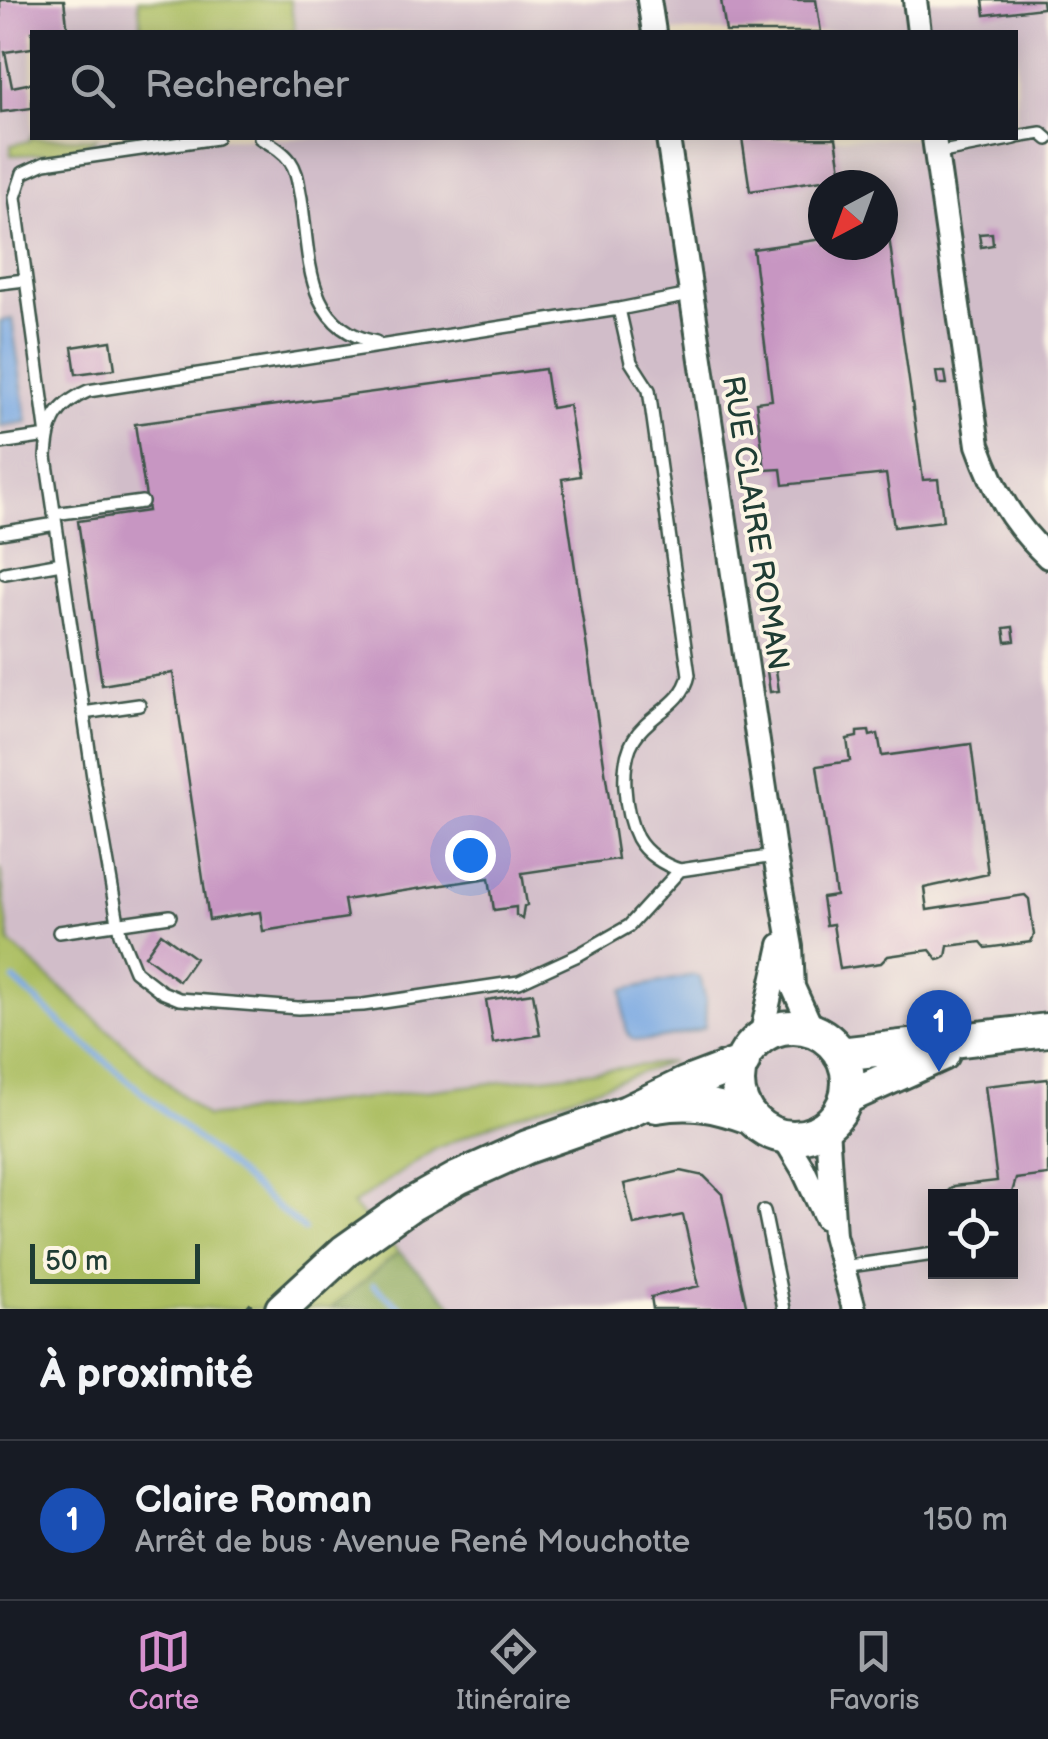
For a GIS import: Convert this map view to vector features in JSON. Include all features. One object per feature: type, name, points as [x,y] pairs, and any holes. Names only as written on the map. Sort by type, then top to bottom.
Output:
[{"type":"street","points":[[649,0],[654,30]]},
{"type":"street","points":[[914,0],[919,30]]},
{"type":"street","name":"RUE CLAIRE ROMAN","points":[[668,140],[793,987],[813,1031]]},
{"type":"street","points":[[936,145],[978,445],[995,492],[1024,534],[1048,557]]},
{"type":"street","name":"RUE CLAIRE ROMAN","points":[[752,1050],[778,966],[785,917]]},
{"type":"street","points":[[282,1309],[345,1251],[410,1205],[458,1178],[527,1146],[627,1112],[752,1050],[787,1028],[813,1031],[840,1054],[847,1074],[847,1097]]},
{"type":"street","points":[[840,1054],[1048,1030]]},
{"type":"street","points":[[854,1309],[834,1235],[827,1127],[847,1097],[974,1040]]},
{"type":"street","points":[[749,1117],[738,1084],[752,1050]]},
{"type":"street","points":[[627,1112],[696,1102],[749,1117],[769,1132],[783,1136],[796,1137],[827,1127]]},
{"type":"street","points":[[783,1136],[803,1168],[834,1235]]},
{"type":"lane","points":[[1018,137],[1041,132],[1048,139]]},
{"type":"lane","points":[[202,140],[44,163],[23,173],[15,196],[47,436],[46,457],[83,713],[118,924],[135,971],[146,982],[179,999],[282,1008],[363,1005],[518,982],[629,926],[680,870]]},
{"type":"lane","points":[[263,140],[284,154],[296,173],[318,301],[331,318],[354,336],[383,344]]},
{"type":"lane","points":[[936,145],[992,140]]},
{"type":"lane","points":[[0,284],[25,280]]},
{"type":"lane","points":[[47,436],[54,416],[70,399],[88,391],[619,310],[690,295]]},
{"type":"lane","points":[[619,310],[631,362],[649,390],[688,675],[680,696],[633,740],[626,766],[626,790],[638,838],[658,860],[680,870],[774,856]]},
{"type":"lane","points":[[0,442],[47,436]]},
{"type":"lane","points":[[0,532],[142,502]]},
{"type":"lane","points":[[6,572],[61,563]]},
{"type":"lane","points":[[83,713],[139,705]]},
{"type":"lane","points":[[59,932],[170,916]]},
{"type":"lane","points":[[764,1211],[784,1309]]},
{"type":"lane","points":[[842,1267],[928,1255]]},
{"type":"shaded area","points":[[0,0],[1048,0],[1048,1309],[457,1309],[351,1205],[435,1149],[498,1122],[664,1063],[206,1117],[10,943],[0,868]]},
{"type":"green space","points":[[138,0],[290,0],[295,30],[142,30]]},
{"type":"green space","points":[[93,140],[68,150],[11,155],[11,145]]},
{"type":"green space","points":[[0,868],[10,943],[206,1117],[671,1062],[498,1122],[435,1149],[352,1205],[399,1252],[331,1309],[0,1309]]},
{"type":"green space","points":[[399,1252],[457,1309],[331,1309],[336,1304]]},
{"type":"water","points":[[12,319],[27,422],[0,426],[0,321]]},
{"type":"water","points":[[693,975],[700,977],[706,1002],[705,1027],[656,1039],[632,1038],[625,1022],[623,990]]},
{"type":"building","points":[[0,0],[64,0],[68,30],[30,30],[30,48],[5,52],[12,87],[30,83],[30,108],[1,112]]},
{"type":"building","points":[[721,0],[816,0],[821,30],[726,30]]},
{"type":"building","points":[[983,0],[1042,0],[1043,8],[985,15]]},
{"type":"building","points":[[742,140],[836,140],[841,170],[808,170],[808,182],[750,191]]},
{"type":"building","points":[[992,233],[993,245],[981,247],[979,234]]},
{"type":"building","points":[[808,241],[808,260],[892,260],[923,480],[938,479],[943,521],[894,527],[886,474],[783,485],[781,469],[765,470],[756,402],[772,400],[753,249]]},
{"type":"building","points":[[111,341],[115,369],[76,374],[72,347]]},
{"type":"building","points":[[545,369],[551,408],[569,405],[580,476],[562,479],[618,859],[522,873],[527,905],[522,919],[516,915],[516,907],[494,910],[489,878],[344,900],[347,918],[263,931],[260,912],[209,920],[173,673],[102,685],[78,521],[148,511],[135,424]]},
{"type":"building","points":[[936,372],[945,372],[947,384],[938,384]]},
{"type":"building","points":[[1013,627],[1015,641],[1006,642],[1004,628]]},
{"type":"building","points":[[776,670],[779,691],[770,692],[767,671]]},
{"type":"building","points":[[869,731],[870,736],[878,734],[882,756],[971,744],[988,874],[924,888],[927,910],[1025,895],[1029,899],[1034,935],[1031,942],[986,948],[981,942],[948,946],[946,957],[938,960],[930,950],[840,969],[833,924],[826,925],[822,898],[836,896],[817,766],[850,761],[847,739],[857,737],[857,732]]},
{"type":"building","points":[[161,933],[195,958],[179,981],[145,956]]},
{"type":"building","points":[[533,993],[540,1035],[493,1043],[486,1000]]},
{"type":"building","points":[[1048,1079],[1048,1175],[1016,1179],[1013,1189],[950,1189],[997,1181],[985,1086]]},
{"type":"building","points":[[681,1171],[704,1176],[722,1194],[747,1309],[653,1309],[651,1297],[699,1286],[683,1215],[634,1225],[624,1184]]},
{"type":"waterway","points":[[14,980],[304,1230]]},
{"type":"waterway","points":[[373,1285],[403,1309]]},
{"type":"place","name":"Claire Roman","points":[[939,1072]]}]
